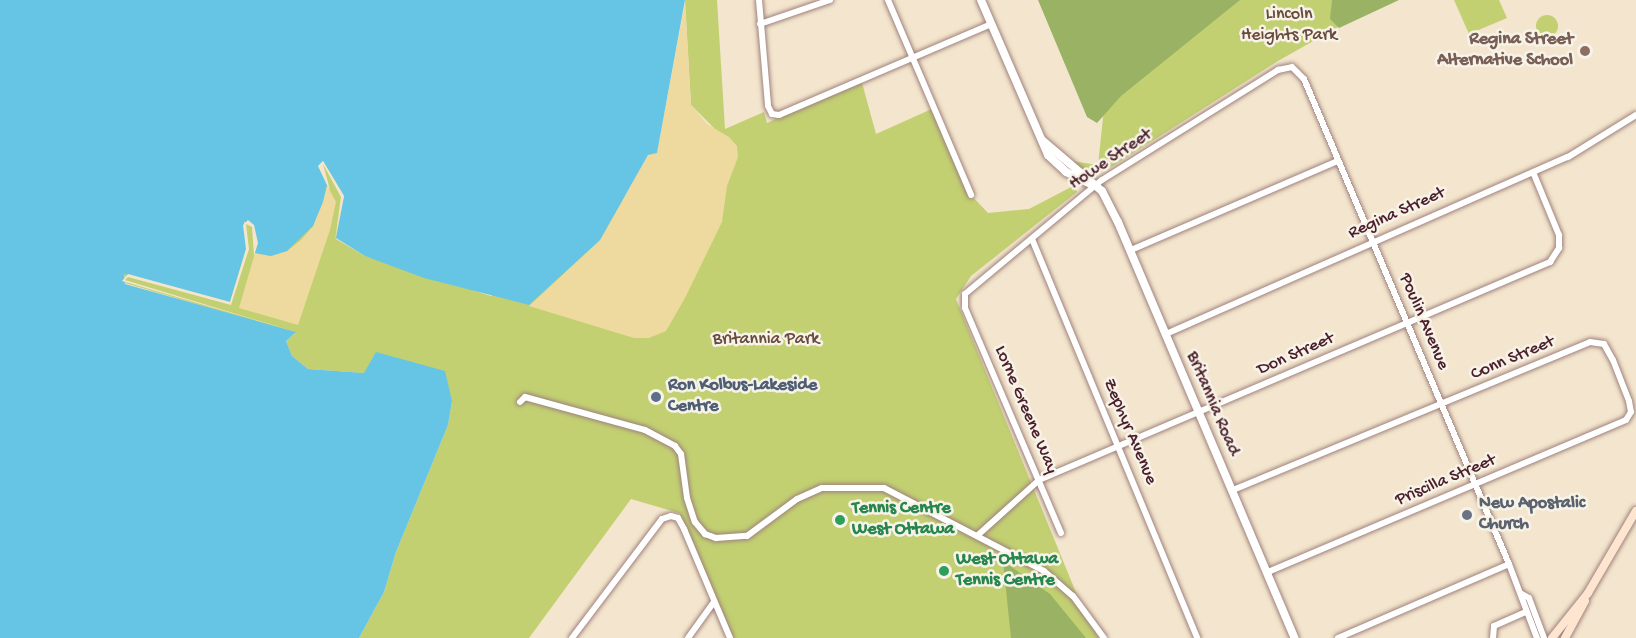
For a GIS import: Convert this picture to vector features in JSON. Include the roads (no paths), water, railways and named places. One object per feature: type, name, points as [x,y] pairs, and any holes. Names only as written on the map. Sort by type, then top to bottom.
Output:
[{"type":"main road","points":[[1565,638],[1588,592],[1636,512]]},
{"type":"main road","points":[[1552,638],[1588,592]]},
{"type":"street","points":[[759,0],[772,114],[779,115],[991,24]]},
{"type":"street","points":[[760,24],[830,0]]},
{"type":"street","points":[[888,0],[971,195]]},
{"type":"street","name":"Britannia Road","points":[[981,0],[1042,140],[1102,191],[1131,250],[1295,638]]},
{"type":"street","name":"Poulin Avenue","points":[[1292,67],[1304,79],[1522,594],[1525,612],[1537,638]]},
{"type":"street","name":"Howe Street","points":[[963,299],[974,282],[1032,239],[1095,186],[1278,70],[1292,67]]},
{"type":"street","name":"Regina Street","points":[[1166,334],[1372,240],[1568,157],[1636,116]]},
{"type":"street","points":[[1131,250],[1338,161]]},
{"type":"street","name":"Don Street","points":[[978,534],[1039,480],[1550,262],[1559,248],[1559,235],[1533,172]]},
{"type":"street","name":"Zephyr Avenue","points":[[1032,239],[1197,638]]},
{"type":"street","name":"Lorne Greene Way","points":[[963,299],[1061,533]]},
{"type":"street","name":"Conn Street","points":[[1233,490],[1596,341],[1604,344],[1613,360],[1631,412]]},
{"type":"street","points":[[520,402],[525,397],[645,430],[675,446],[681,454],[687,498],[695,522],[705,534],[716,538],[747,536],[797,499],[822,488],[851,485],[884,488],[978,534],[1059,583],[1084,608],[1104,638]]},
{"type":"street","name":"Priscilla Street","points":[[1268,572],[1626,420],[1631,412]]},
{"type":"street","points":[[572,638],[662,519],[671,516],[680,522],[730,638]]},
{"type":"street","points":[[1338,638],[1509,564]]},
{"type":"street","name":"Poulin Avenue","points":[[1522,594],[1529,598],[1544,638]]},
{"type":"street","points":[[688,638],[714,602]]},
{"type":"street","points":[[1493,638],[1494,626],[1525,612]]},
{"type":"water","points":[[0,0],[685,0],[657,153],[648,155],[600,240],[529,305],[424,278],[365,256],[336,238],[344,196],[323,161],[318,166],[327,185],[323,202],[313,226],[287,251],[271,256],[255,253],[254,225],[244,222],[246,249],[230,302],[124,274],[125,284],[296,332],[286,341],[292,356],[308,369],[364,373],[376,352],[445,371],[452,401],[448,425],[396,552],[384,592],[359,638],[0,638]]},
{"type":"place","name":"Regina Street Alternative School","points":[[1585,51]]},
{"type":"place","name":"Ron Kolbus-Lakeside Centre","points":[[656,397]]},
{"type":"place","name":"New Apostalic Church","points":[[1467,515]]},
{"type":"place","name":"Tennis Centre West Ottawa","points":[[840,520]]},
{"type":"place","name":"West Ottawa Tennis Centre","points":[[944,571]]},
{"type":"park label","name":"Lincoln Heights Park","points":[[1289,26]]},
{"type":"park label","name":"Britannia Park","points":[[766,340]]}]
